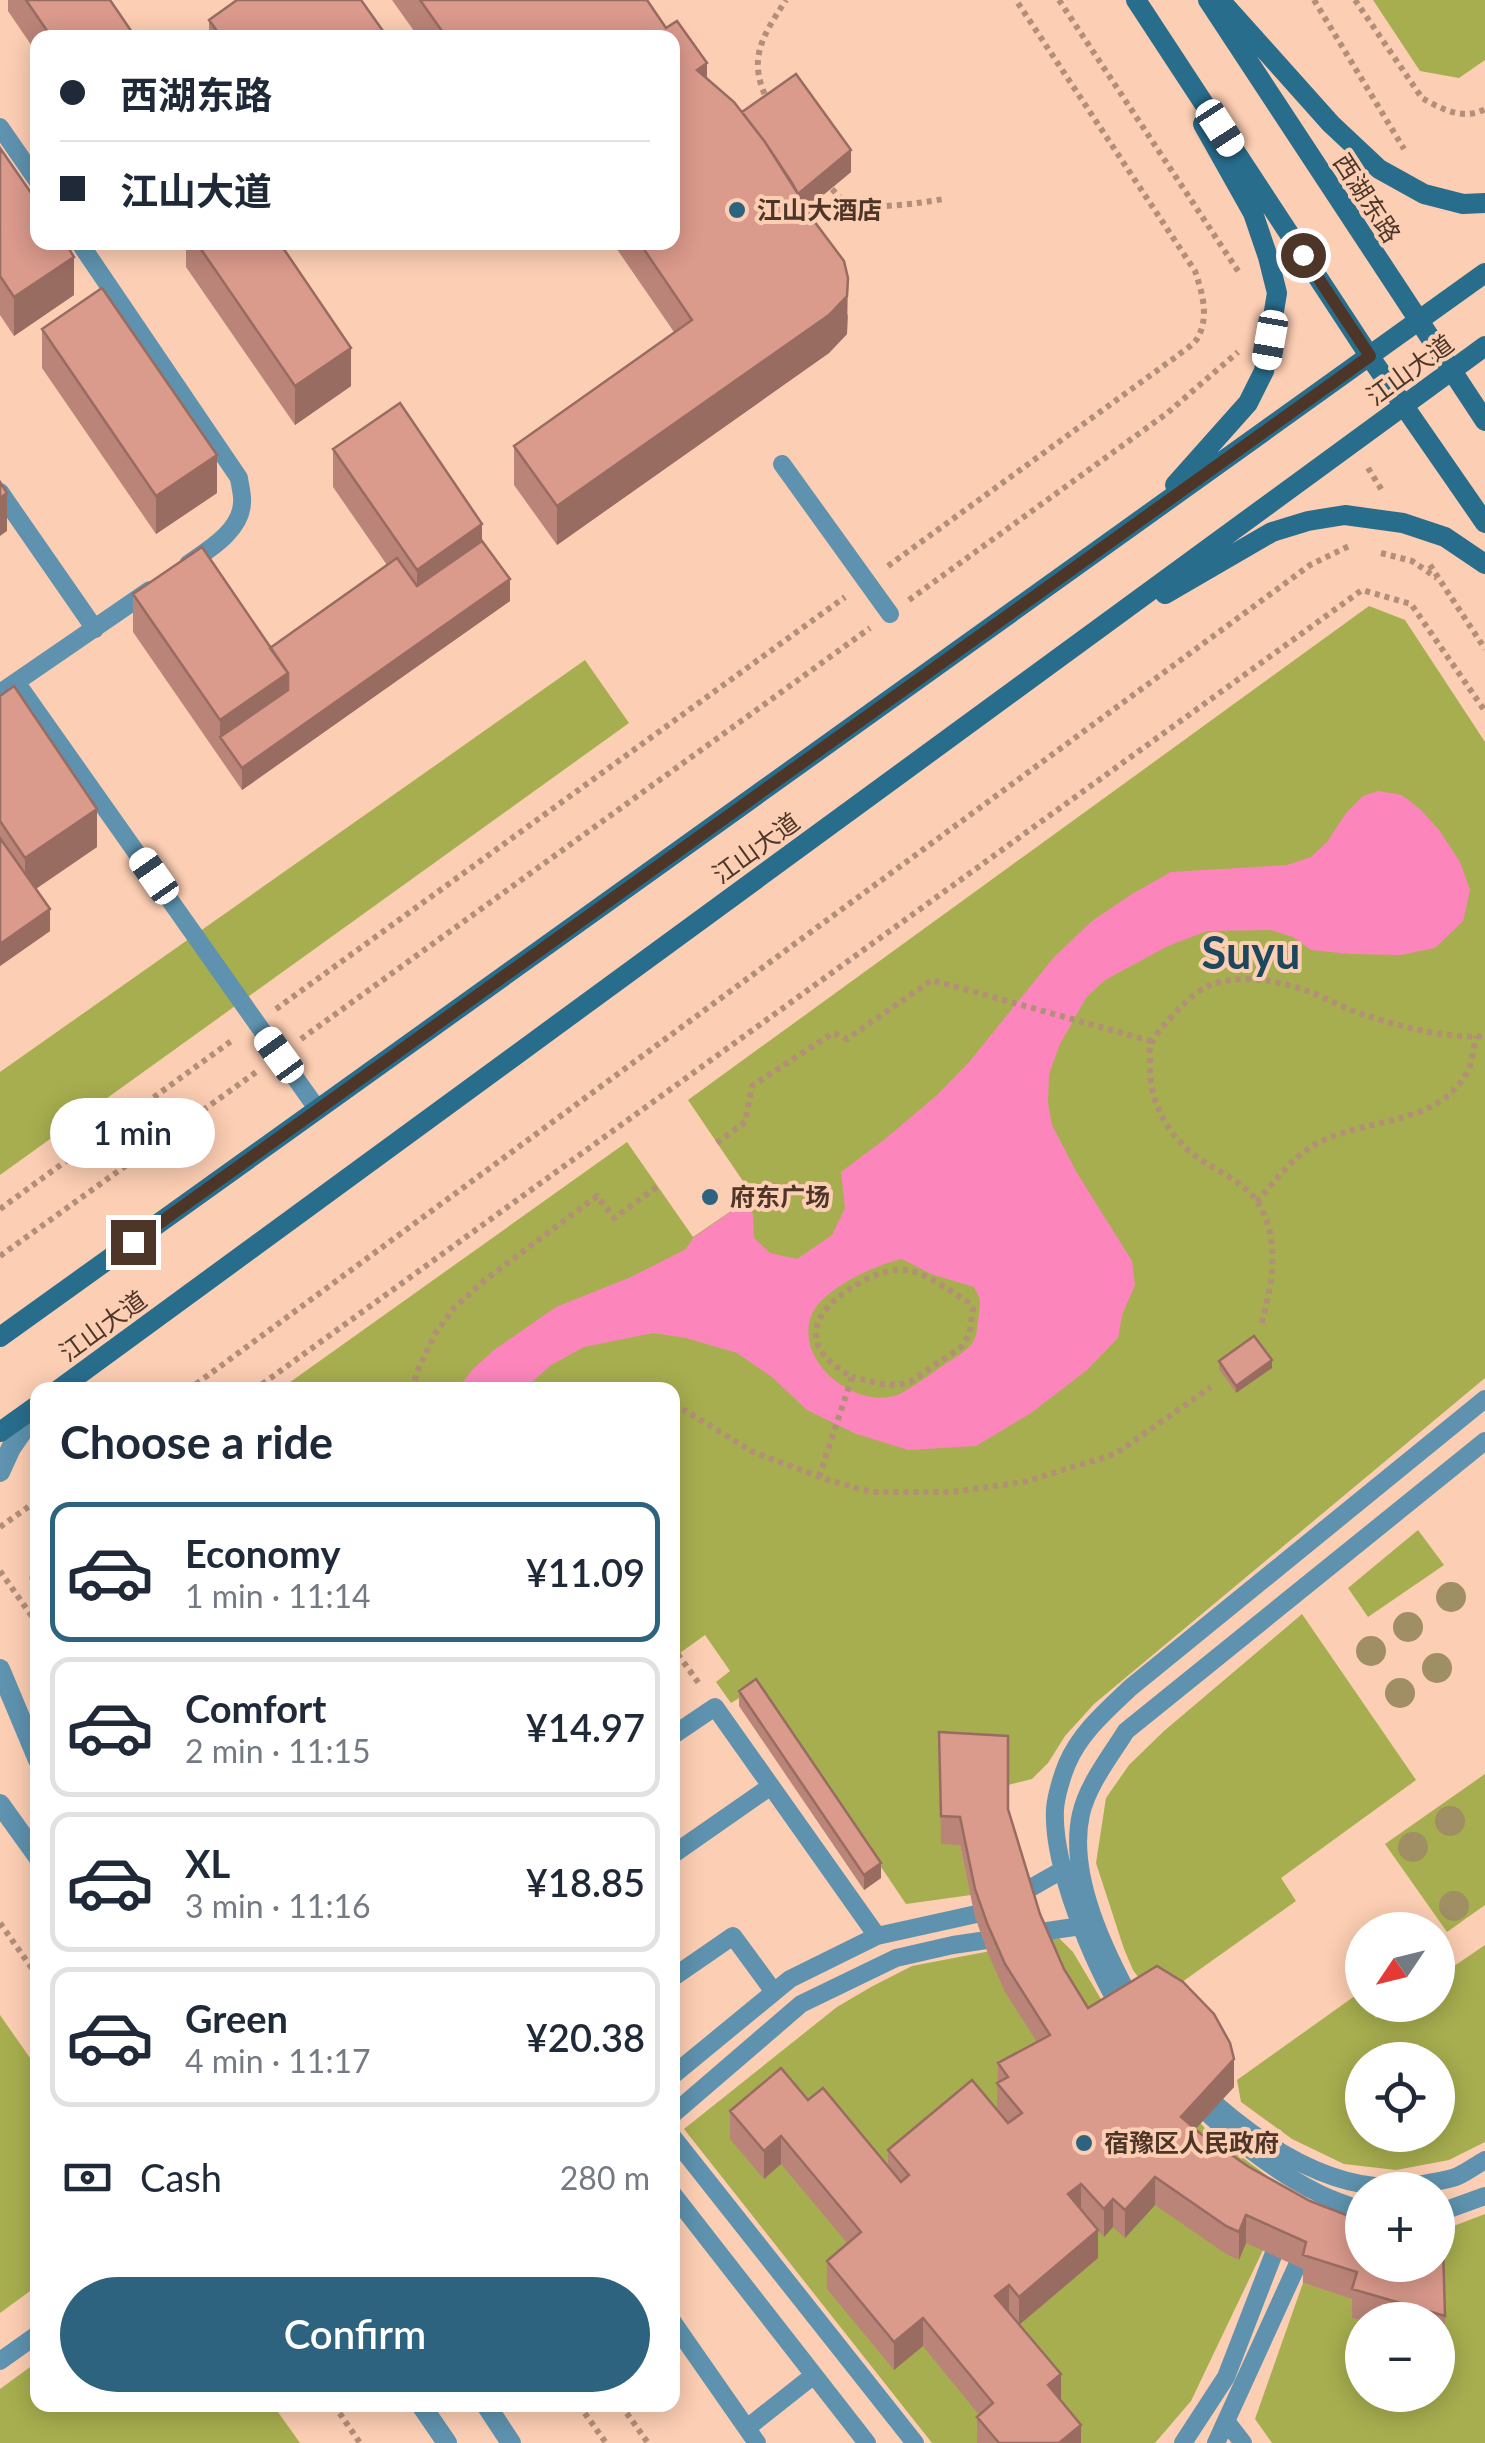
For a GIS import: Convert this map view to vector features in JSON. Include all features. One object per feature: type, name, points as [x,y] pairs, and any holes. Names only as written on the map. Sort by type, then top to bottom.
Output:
[{"type":"main road","points":[[1135,0],[1252,213],[1277,292],[1264,371],[1248,404],[1148,516]]},
{"type":"main road","points":[[1135,0],[1370,356],[1485,522]]},
{"type":"main road","name":"西湖东路","points":[[1208,0],[1485,422]]},
{"type":"main road","points":[[1220,0],[1331,124],[1379,169],[1424,194],[1463,204],[1485,203]]},
{"type":"main road","name":"江山大道","points":[[3,1334],[1485,273]]},
{"type":"main road","name":"江山大道","points":[[69,1382],[1485,346]]},
{"type":"main road","points":[[1076,644],[1272,532],[1308,521],[1345,515],[1396,522],[1445,537],[1485,564]]},
{"type":"main road","points":[[0,1432],[30,1412]]},
{"type":"street","points":[[0,1472],[30,1419]]},
{"type":"street","points":[[0,1669],[30,1742]]},
{"type":"street","points":[[0,1710],[30,1751]]},
{"type":"street","points":[[0,1804],[30,1846]]},
{"type":"street","points":[[426,2412],[447,2443]]},
{"type":"street","points":[[491,2412],[511,2443]]},
{"type":"lane","points":[[0,127],[30,170]]},
{"type":"lane","points":[[0,693],[221,540],[242,506],[238,478],[83,250]]},
{"type":"lane","points":[[782,464],[890,614]]},
{"type":"lane","points":[[0,492],[95,629]]},
{"type":"lane","points":[[16,682],[318,1110]]},
{"type":"lane","points":[[1485,1399],[1130,1688],[1090,1727],[1067,1764],[1055,1808],[1064,1870],[1109,1990],[1141,2030],[1110,1962],[1078,1862],[1081,1814],[1094,1782],[1126,1732],[1485,1441]]},
{"type":"lane","points":[[680,1730],[715,1706],[877,1936]]},
{"type":"lane","points":[[680,1849],[771,1786]]},
{"type":"lane","points":[[680,2069],[790,1979],[877,1936],[990,1911],[1064,1870]]},
{"type":"lane","points":[[680,2108],[801,2004],[896,1958],[1082,1926]]},
{"type":"lane","points":[[680,1972],[733,1936],[774,1992]]},
{"type":"lane","points":[[1345,2213],[1320,2215],[1295,2201],[1222,2127],[1178,2075],[1194,2084],[1235,2122],[1318,2173],[1369,2187],[1410,2187],[1457,2176],[1485,2160]]},
{"type":"lane","points":[[680,2146],[915,2443]]},
{"type":"lane","points":[[1455,2207],[1485,2196]]},
{"type":"lane","points":[[1182,2443],[1226,2377],[1295,2201]]},
{"type":"lane","points":[[680,2203],[867,2443]]},
{"type":"lane","points":[[1216,2443],[1320,2215]]},
{"type":"lane","points":[[680,2332],[752,2435],[814,2375]]},
{"type":"lane","points":[[0,2361],[30,2340]]},
{"type":"lane","points":[[1226,2421],[1244,2443]]},
{"type":"path","points":[[772,109],[757,64],[763,35],[786,0]]},
{"type":"path","points":[[0,1208],[1197,339],[1205,310],[1195,271],[1016,0]]},
{"type":"path","points":[[1058,0],[1240,274]]},
{"type":"path","points":[[1314,0],[1432,196]]},
{"type":"path","points":[[1354,0],[1422,98],[1460,114],[1475,115],[1485,109]]},
{"type":"path","points":[[832,189],[844,200],[864,204],[896,206],[944,200]]},
{"type":"path","points":[[0,1256],[1166,414],[1272,322]]},
{"type":"path","points":[[199,1382],[1310,564],[1396,522],[1485,648]]},
{"type":"path","points":[[1344,550],[1358,551]]},
{"type":"path","points":[[1372,552],[1412,561],[1440,581]]},
{"type":"path","points":[[265,1382],[1362,590],[1411,604],[1485,711]]},
{"type":"path","points":[[717,1143],[746,1122],[752,1086],[833,1033],[848,1039],[932,980],[1154,1042]]},
{"type":"path","points":[[1257,1202],[1298,1156],[1320,1141],[1412,1116],[1444,1098],[1470,1066],[1481,1036],[1420,1030],[1357,1012],[1288,984],[1231,980],[1198,992],[1160,1030],[1150,1048],[1152,1092],[1160,1113],[1189,1151],[1248,1190],[1257,1202],[1264,1211],[1274,1257],[1262,1323]]},
{"type":"path","points":[[414,1382],[435,1334],[454,1308],[484,1280],[597,1196],[614,1218],[657,1187]]},
{"type":"path","points":[[912,1271],[968,1302],[973,1310],[969,1335],[961,1347],[910,1382],[896,1385],[851,1380],[820,1350],[814,1334],[829,1304],[853,1286],[884,1272],[912,1271]]},
{"type":"path","points":[[819,1477],[851,1380]]},
{"type":"path","points":[[680,1410],[753,1452],[819,1477],[871,1492],[952,1492],[1024,1482],[1115,1454],[1210,1386]]},
{"type":"path","points":[[0,1528],[30,1506]]},
{"type":"path","points":[[0,1570],[30,1613]]},
{"type":"path","points":[[680,1657],[715,1706]]},
{"type":"path","points":[[0,1923],[30,1966]]},
{"type":"path","points":[[339,2412],[360,2443]]},
{"type":"path","points":[[584,2412],[606,2443]]},
{"type":"path","points":[[626,2412],[648,2443]]},
{"type":"green space","points":[[1373,0],[1485,0],[1485,60],[1459,78],[1420,71]]},
{"type":"green space","points":[[1369,606],[1405,620],[1485,742],[1485,1378],[1094,1704],[1032,1779],[1008,1785],[960,1845],[971,1895],[906,1904],[759,1686],[731,1703],[716,1682],[730,1671],[705,1635],[680,1653],[680,1382],[290,1382],[627,1142],[693,1237],[753,1196],[688,1100]]},
{"type":"green space","points":[[585,660],[629,723],[0,1175],[0,1072]]},
{"type":"green space","points":[[1418,1530],[1444,1565],[1368,1617],[1348,1588]]},
{"type":"green space","points":[[1302,1614],[1416,1780],[1281,1878],[1296,1901],[1168,1992],[1149,1992],[1124,1949],[1096,1863],[1106,1798],[1129,1765],[1164,1731]]},
{"type":"green space","points":[[1485,1774],[1485,1905],[1455,1926],[1455,1912],[1433,1912],[1385,1844]]},
{"type":"green space","points":[[1059,1938],[1073,1952],[1108,2011],[1208,2132],[1266,2175],[1282,2190],[1286,2202],[1191,2401],[1155,2443],[932,2443],[684,2129],[837,2007],[912,1966]]},
{"type":"green space","points":[[1485,1945],[1485,2142],[1449,2160],[1396,2170],[1344,2164],[1292,2139],[1241,2102],[1237,2080],[1345,2003],[1345,2022],[1455,2022],[1455,1965]]},
{"type":"green space","points":[[0,2015],[30,2058],[30,2291],[0,2313]]},
{"type":"green space","points":[[1485,2214],[1485,2443],[1272,2443],[1255,2419],[1303,2283],[1357,2300],[1345,2302],[1345,2412],[1455,2412],[1455,2302],[1438,2302],[1438,2282],[1455,2282],[1455,2225]]},
{"type":"green space","points":[[30,2367],[30,2412],[278,2412],[300,2443],[0,2443],[0,2389]]},
{"type":"shaded area","points":[[1378,791],[1402,795],[1421,810],[1460,862],[1470,890],[1463,921],[1435,948],[1401,955],[1311,950],[1293,937],[1271,930],[1207,931],[1168,946],[1105,980],[1086,998],[1060,1044],[1049,1074],[1048,1103],[1052,1125],[1077,1173],[1132,1261],[1135,1285],[1122,1315],[1118,1338],[1087,1370],[1031,1413],[976,1446],[908,1450],[854,1433],[807,1410],[772,1377],[737,1353],[653,1333],[584,1347],[551,1365],[532,1382],[463,1382],[494,1350],[556,1307],[631,1277],[686,1249],[693,1238],[749,1199],[754,1238],[770,1253],[797,1259],[832,1235],[845,1208],[841,1172],[937,1095],[970,1061],[1054,957],[1092,921],[1171,872],[1287,865],[1311,857],[1327,842],[1363,796]],"holes":[[[902,1259],[931,1274],[974,1287],[980,1301],[975,1338],[969,1347],[900,1394],[877,1398],[844,1387],[818,1362],[811,1347],[808,1331],[818,1304],[851,1279],[878,1266]]]},
{"type":"building","points":[[26,0],[110,0],[131,30],[47,30]]},
{"type":"building","points":[[237,0],[361,0],[382,30],[216,30],[209,20]]},
{"type":"building","points":[[420,0],[647,0],[666,28],[677,21],[707,63],[697,70],[734,102],[765,142],[811,217],[844,261],[847,296],[829,315],[557,506],[514,446],[692,320],[644,250],[680,250],[680,30],[441,30]]},
{"type":"building","points":[[796,74],[851,150],[798,194],[742,112]]},
{"type":"building","points":[[0,148],[30,191],[30,250],[70,250],[74,257],[14,297],[0,276]]},
{"type":"building","points":[[202,250],[284,250],[351,348],[295,386]]},
{"type":"building","points":[[102,288],[217,455],[156,496],[42,329]]},
{"type":"building","points":[[400,403],[482,524],[417,570],[333,449]]},
{"type":"building","points":[[482,541],[510,579],[242,768],[220,737],[288,690],[288,673],[270,648],[397,558],[417,586]]},
{"type":"building","points":[[202,547],[288,673],[220,720],[133,594]]},
{"type":"building","points":[[14,686],[97,809],[25,858],[0,821],[0,696]]},
{"type":"building","points":[[0,838],[50,909],[0,944]]},
{"type":"building","points":[[1254,1336],[1272,1360],[1236,1386],[1219,1361]]},
{"type":"building","points":[[756,1679],[881,1863],[864,1875],[739,1691]]},
{"type":"building","points":[[939,1732],[1008,1736],[1008,1809],[1040,1914],[1064,1969],[1088,2008],[1157,1966],[1183,1982],[1214,2014],[1234,2059],[1181,2117],[1249,2167],[1310,2201],[1345,2214],[1345,2268],[1303,2255],[1306,2242],[1246,2215],[1239,2232],[1226,2226],[1155,2177],[1125,2210],[1113,2199],[1104,2209],[1081,2184],[1068,2194],[1098,2230],[1019,2297],[1009,2285],[995,2296],[1061,2374],[1048,2385],[1081,2425],[1059,2443],[999,2443],[977,2417],[993,2403],[923,2318],[894,2342],[827,2261],[861,2232],[781,2136],[764,2151],[730,2111],[781,2068],[808,2100],[823,2088],[901,2182],[909,2175],[888,2150],[972,2080],[1008,2123],[1022,2113],[997,2083],[1008,2077],[998,2063],[1050,2035],[1005,1964],[987,1923],[975,1889],[960,1817],[941,1816]]},
{"type":"building","points":[[1354,2282],[1444,2282],[1445,2302],[1397,2302],[1352,2289]]},
{"type":"place","name":"江山大酒店","points":[[737,210]]},
{"type":"place","name":"府东广场","points":[[710,1197]]},
{"type":"place","name":"宿豫区人民政府","points":[[1084,2143]]},
{"type":"district","name":"Suyu","points":[[1251,953]]},
{"type":"route","points":[[133,1242],[1370,356],[1303,255]]}]
